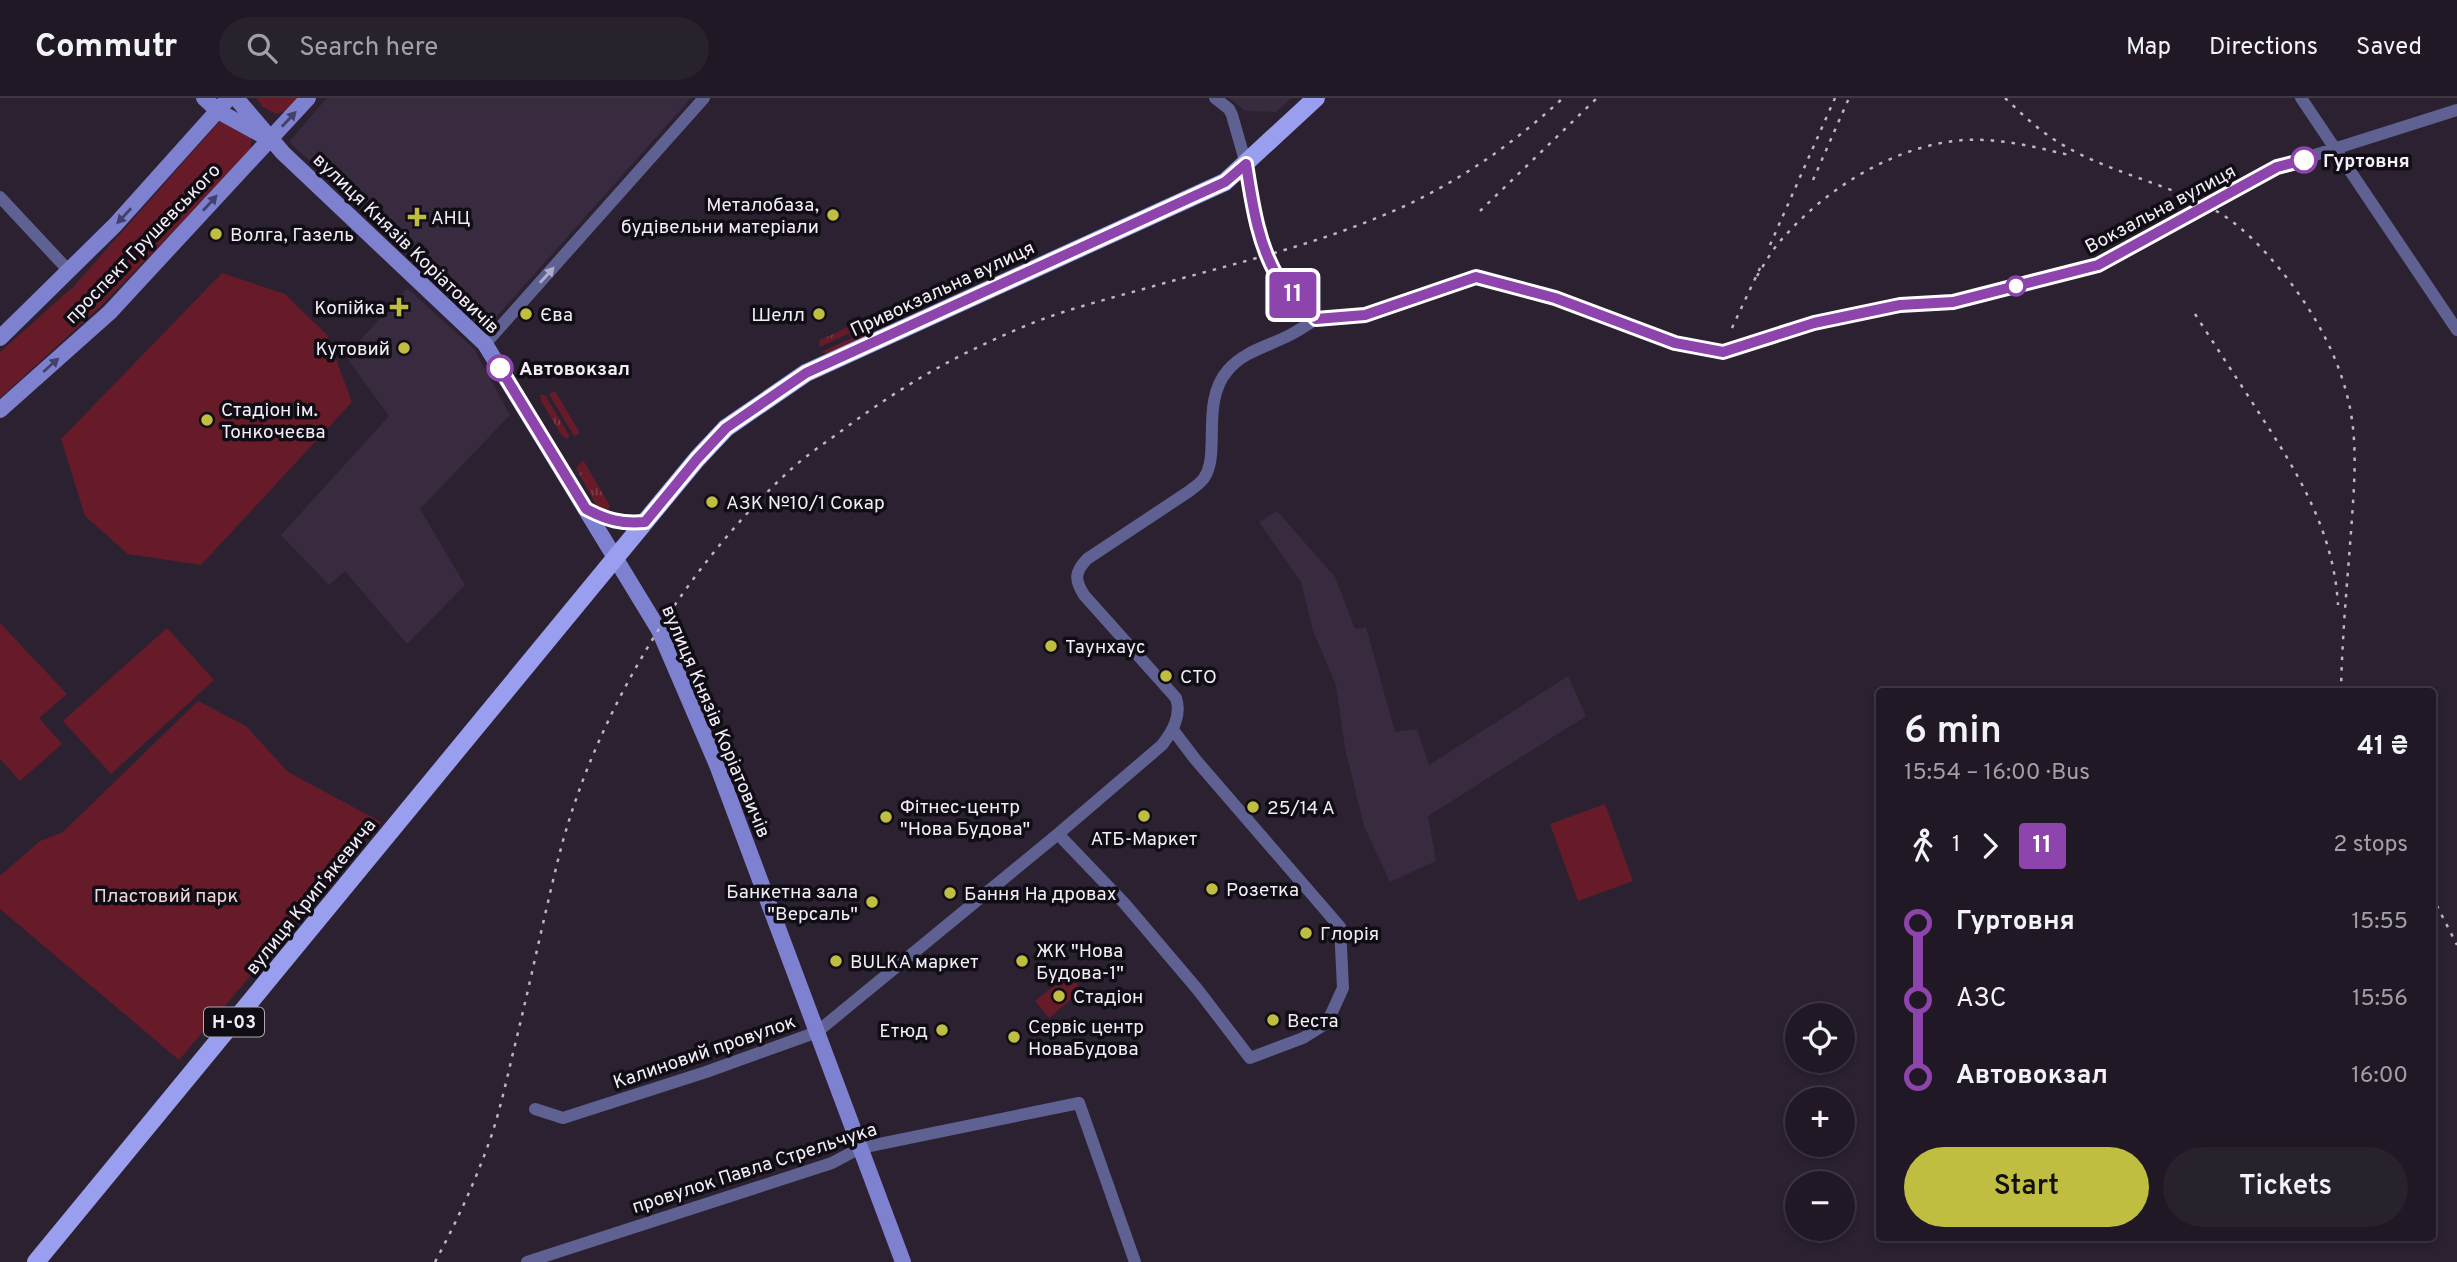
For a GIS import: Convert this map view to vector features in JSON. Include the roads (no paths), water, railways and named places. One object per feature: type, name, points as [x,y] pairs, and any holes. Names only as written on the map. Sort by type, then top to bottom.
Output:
[{"type":"main road","name":"вулиця Князів Коріатовичів","points":[[204,98],[224,104],[269,139],[485,344],[659,630],[717,765],[903,1262]]},
{"type":"main road","name":"вулиця Князів Коріатовичів","points":[[236,98],[269,139]]},
{"type":"main road","name":"проспект Грушевського","points":[[0,410],[110,312],[309,98]]},
{"type":"main road","name":"Привокзальна вулиця","points":[[615,557],[726,428],[806,373],[1225,182],[1316,98]]},
{"type":"main road","name":"проспект Грушевського","points":[[0,338],[157,180],[224,104]]},
{"type":"main road","name":"вулиця Крипʼякевича","points":[[36,1262],[615,557]]},
{"type":"street","points":[[485,344],[704,98]]},
{"type":"street","points":[[1058,834],[1125,904],[1198,989],[1250,1058],[1303,1038],[1327,1023],[1343,988],[1340,927],[1203,769],[1173,730],[1178,707],[1175,698],[1076,583],[1077,571],[1087,559],[1203,480],[1210,467],[1210,424],[1215,397],[1228,370],[1255,351],[1316,319],[1280,281],[1272,266],[1258,226],[1246,164],[1232,115],[1229,109],[1215,98]]},
{"type":"street","points":[[2301,98],[2457,330]]},
{"type":"street","name":"Вокзальна вулиця","points":[[1316,319],[1365,315],[1476,277],[1555,298],[1675,343],[1723,352],[1814,323],[1900,305],[1953,302],[2098,265],[2277,167],[2335,151],[2457,110]]},
{"type":"street","points":[[0,197],[69,271]]},
{"type":"street","name":"Калиновий провулок","points":[[535,1109],[563,1118],[706,1072],[817,1032],[1058,834],[1161,745],[1173,730]]},
{"type":"street","name":"провулок Павла Стрельчука","points":[[527,1262],[832,1163],[860,1148],[1079,1103],[1135,1262]]},
{"type":"railway","points":[[435,1262],[466,1199],[492,1134],[560,852],[596,748],[620,697],[679,599],[713,553],[750,511],[801,460],[907,386],[971,350],[1035,322],[1071,310],[1299,246],[1379,217],[1453,181],[1499,151],[1563,98]]},
{"type":"railway","points":[[1480,211],[1597,98]]},
{"type":"railway","points":[[1770,245],[1835,98]]},
{"type":"railway","points":[[1813,180],[1849,98]]},
{"type":"railway","points":[[2005,98],[2044,132],[2077,153],[2179,193],[2228,218],[2272,260],[2315,319],[2342,379],[2353,429],[2355,464],[2341,688]]},
{"type":"railway","points":[[1757,276],[1776,246],[1821,201],[1865,172],[1913,150],[1977,140],[2030,146],[2069,155]]},
{"type":"railway","points":[[1732,328],[1760,268]]},
{"type":"railway","points":[[2195,314],[2273,435],[2312,504],[2329,553],[2338,605]]},
{"type":"railway","points":[[2436,904],[2457,945]]},
{"type":"place","name":"Гуртовня","points":[[2304,160]]},
{"type":"place","name":"Металобаза, будівельни матеріали","points":[[833,215]]},
{"type":"place","name":"АНЦ","points":[[417,217]]},
{"type":"place","name":"Волга, Газель","points":[[216,234]]},
{"type":"place","name":"Копійка","points":[[399,307]]},
{"type":"place","name":"Єва","points":[[526,314]]},
{"type":"place","name":"Шелл","points":[[819,314]]},
{"type":"place","name":"Кутовий","points":[[404,348]]},
{"type":"place","name":"Автовокзал","points":[[500,368]]},
{"type":"place","name":"Стадіон ім. Тонкочеєва","points":[[207,420]]},
{"type":"place","name":"АЗК №10/1 Сокар","points":[[712,502]]},
{"type":"place","name":"Таунхаус","points":[[1051,646]]},
{"type":"place","name":"СТО","points":[[1166,676]]},
{"type":"place","name":"25/14 А","points":[[1253,807]]},
{"type":"place","name":"АТБ-Маркет","points":[[1144,816]]},
{"type":"place","name":"Фітнес-центр \"Нова Будова\"","points":[[886,817]]},
{"type":"place","name":"Розетка","points":[[1212,889]]},
{"type":"place","name":"Бання На дровах","points":[[950,893]]},
{"type":"place","name":"Банкетна зала \"Версаль\"","points":[[872,902]]},
{"type":"place","name":"Глорія","points":[[1306,933]]},
{"type":"place","name":"BULKA маркет","points":[[836,961]]},
{"type":"place","name":"ЖК \"Нова Будова-1\"","points":[[1022,961]]},
{"type":"place","name":"Стадіон","points":[[1059,996]]},
{"type":"place","name":"Веста","points":[[1273,1020]]},
{"type":"place","name":"Етюд","points":[[942,1030]]},
{"type":"place","name":"Сервіс центр НоваБудова","points":[[1014,1037]]},
{"type":"park label","name":"Пластовий парк","points":[[166,895]]}]
